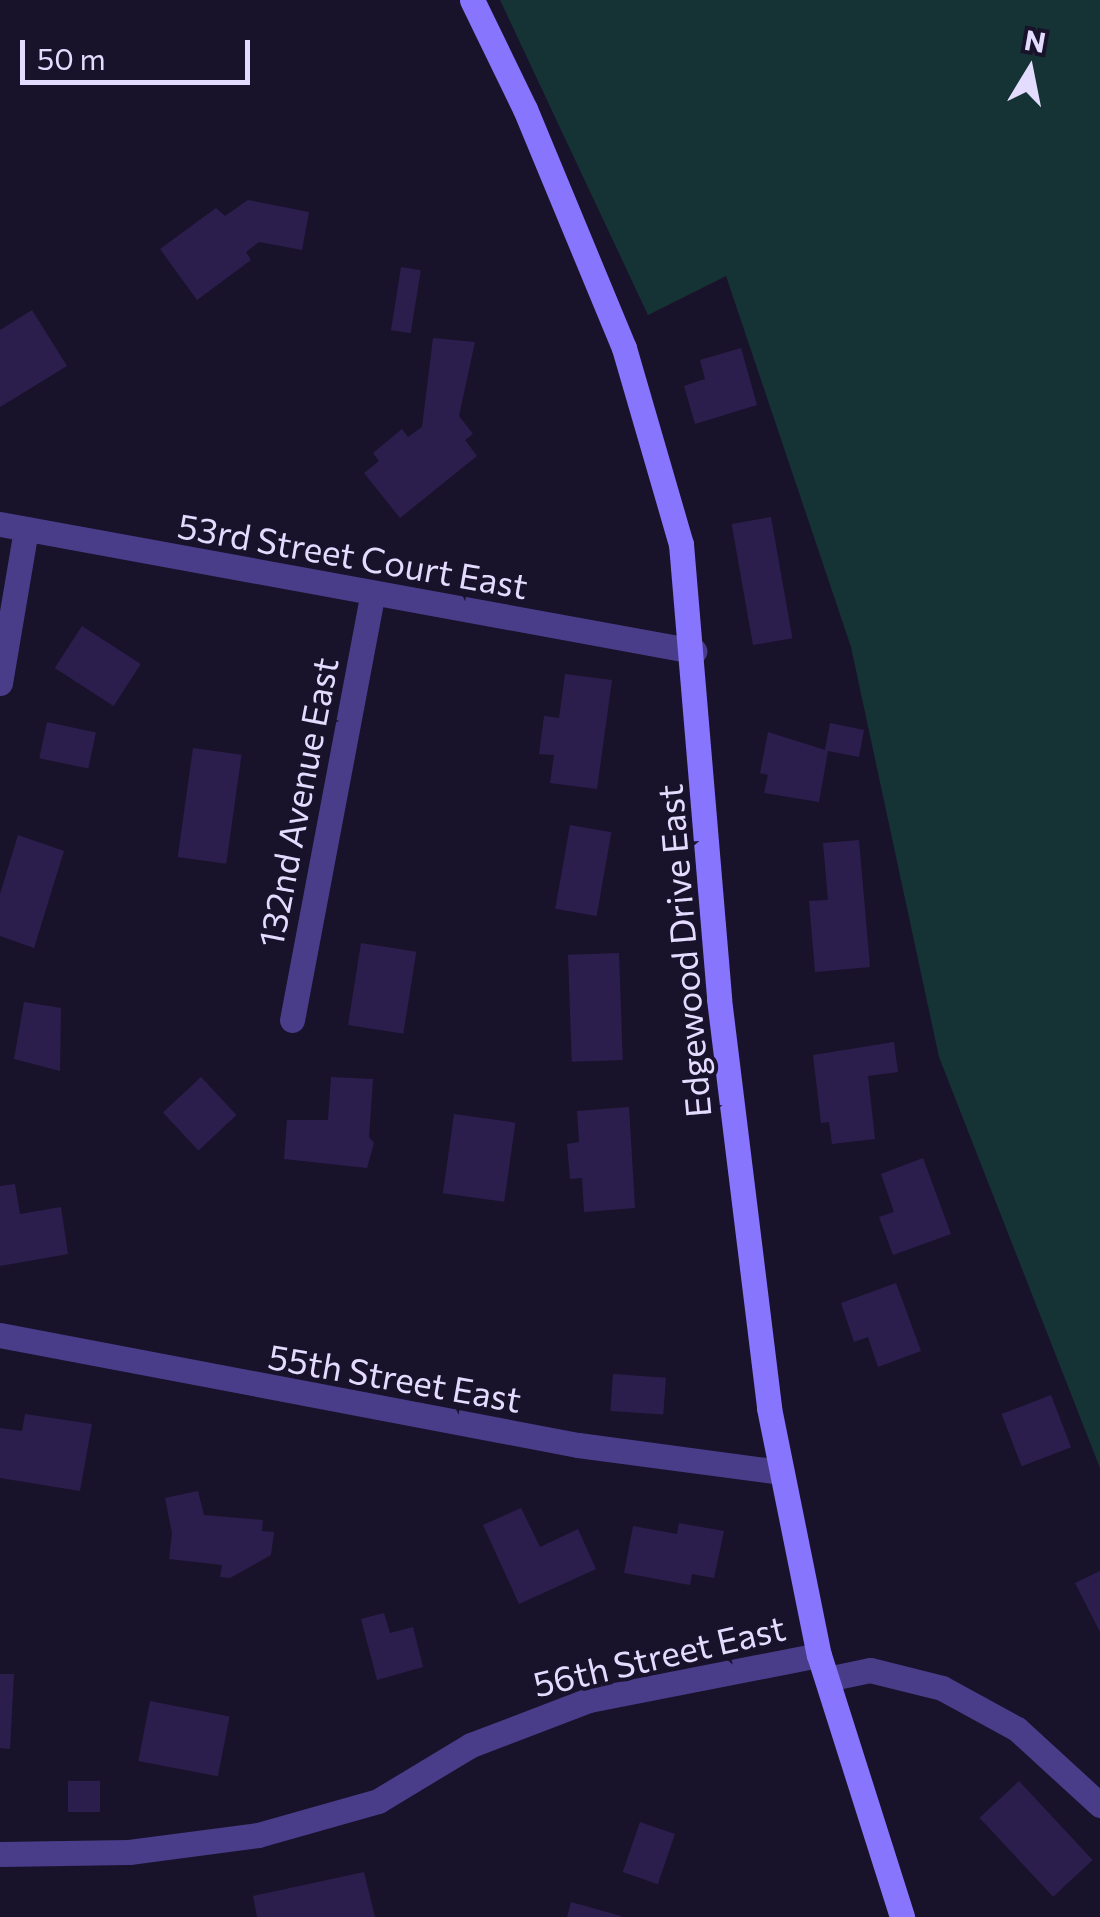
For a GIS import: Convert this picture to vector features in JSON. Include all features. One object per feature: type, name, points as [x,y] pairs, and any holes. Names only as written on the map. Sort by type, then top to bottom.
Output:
[{"type":"street","name":"Edgewood Drive East","points":[[472,0],[540,142],[624,348],[681,544],[694,652],[731,1112],[780,1472],[823,1667],[902,1917]]},
{"type":"street","name":"53rd Street Court East","points":[[0,524],[372,596],[694,652]]},
{"type":"street","points":[[0,684],[26,528]]},
{"type":"street","name":"132nd Avenue East","points":[[292,1020],[372,596]]},
{"type":"street","name":"55th Street East","points":[[0,1336],[578,1446],[780,1472]]},
{"type":"street","name":"56th Street East","points":[[0,1854],[130,1852],[258,1836],[378,1801],[470,1745],[589,1700],[823,1667],[870,1670],[942,1688],[1017,1729],[1100,1804]]},
{"type":"green space","points":[[500,0],[1100,0],[1100,1468],[939,1057],[851,647],[726,276],[648,315]]},
{"type":"building","points":[[248,200],[309,212],[302,250],[259,242],[246,252],[251,260],[197,300],[160,249],[216,208],[225,216]]},
{"type":"building","points":[[401,267],[421,270],[411,333],[391,330]]},
{"type":"building","points":[[32,310],[67,366],[0,407],[0,330]]},
{"type":"building","points":[[433,338],[475,342],[459,416],[473,434],[465,440],[477,456],[400,518],[364,473],[379,461],[373,453],[402,429],[408,437],[422,427]]},
{"type":"building","points":[[741,348],[757,405],[695,424],[684,386],[705,379],[700,360]]},
{"type":"building","points":[[771,517],[792,638],[753,645],[732,524]]},
{"type":"building","points":[[82,626],[141,664],[113,706],[55,668]]},
{"type":"building","points":[[565,674],[612,680],[597,789],[550,783],[554,755],[539,754],[544,716],[559,718]]},
{"type":"building","points":[[47,722],[96,732],[88,769],[39,758]]},
{"type":"building","points":[[830,723],[864,730],[859,757],[828,751],[819,802],[764,793],[768,775],[760,773],[768,732],[825,750]]},
{"type":"building","points":[[193,748],[242,755],[226,864],[178,857]]},
{"type":"building","points":[[570,825],[611,832],[597,916],[555,909]]},
{"type":"building","points":[[18,835],[64,851],[34,948],[0,936],[0,894]]},
{"type":"building","points":[[859,840],[870,967],[815,972],[809,901],[828,900],[823,843]]},
{"type":"building","points":[[361,943],[416,952],[403,1034],[348,1025]]},
{"type":"building","points":[[619,953],[623,1060],[572,1062],[568,955]]},
{"type":"building","points":[[24,1002],[61,1008],[60,1071],[14,1059]]},
{"type":"building","points":[[894,1042],[898,1072],[868,1076],[875,1139],[832,1144],[829,1122],[821,1123],[813,1055]]},
{"type":"building","points":[[201,1077],[236,1115],[198,1150],[163,1112]]},
{"type":"building","points":[[331,1077],[373,1079],[369,1137],[374,1143],[367,1168],[284,1159],[287,1120],[328,1120]]},
{"type":"building","points":[[629,1107],[635,1208],[584,1212],[582,1178],[570,1179],[567,1144],[579,1142],[577,1111]]},
{"type":"building","points":[[454,1114],[515,1123],[504,1202],[443,1193]]},
{"type":"building","points":[[923,1158],[951,1234],[893,1255],[879,1217],[894,1212],[881,1174]]},
{"type":"building","points":[[15,1184],[20,1214],[61,1207],[68,1254],[0,1266],[0,1186]]},
{"type":"building","points":[[896,1283],[921,1351],[878,1367],[868,1337],[854,1342],[841,1303]]},
{"type":"building","points":[[613,1374],[666,1378],[663,1415],[610,1411]]},
{"type":"building","points":[[1051,1395],[1071,1447],[1022,1466],[1002,1414]]},
{"type":"building","points":[[25,1414],[92,1424],[80,1491],[0,1478],[0,1428],[22,1431]]},
{"type":"building","points":[[198,1491],[204,1515],[263,1520],[262,1531],[274,1532],[271,1555],[230,1578],[220,1577],[222,1565],[169,1559],[172,1533],[165,1498]]},
{"type":"building","points":[[521,1508],[540,1547],[578,1529],[596,1569],[519,1604],[483,1525]]},
{"type":"building","points":[[679,1523],[724,1531],[714,1578],[692,1574],[690,1585],[624,1573],[633,1526],[677,1534]]},
{"type":"building","points":[[1100,1571],[1100,1632],[1075,1583]]},
{"type":"building","points":[[384,1613],[390,1633],[413,1627],[423,1667],[377,1680],[361,1619]]},
{"type":"building","points":[[0,1674],[14,1674],[10,1749],[0,1748]]},
{"type":"building","points":[[150,1701],[230,1716],[218,1776],[138,1761]]},
{"type":"building","points":[[68,1781],[100,1781],[100,1812],[68,1812]]},
{"type":"building","points":[[1019,1781],[1093,1860],[1053,1897],[980,1818]]},
{"type":"building","points":[[640,1822],[675,1834],[658,1884],[623,1872]]},
{"type":"building","points":[[364,1872],[375,1917],[257,1917],[253,1896]]},
{"type":"building","points":[[571,1902],[621,1916],[567,1917]]}]
